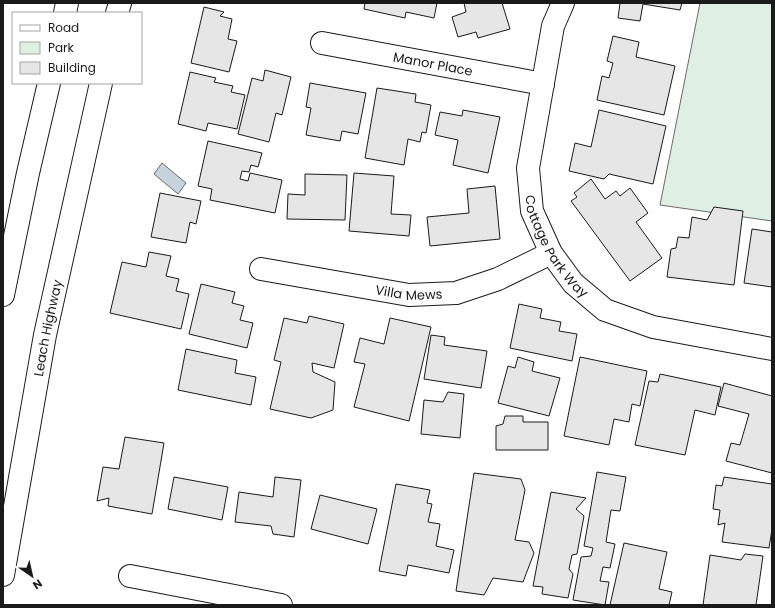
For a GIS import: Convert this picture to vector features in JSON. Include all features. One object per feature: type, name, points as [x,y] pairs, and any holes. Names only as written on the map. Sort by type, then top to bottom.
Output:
[{"type":"main road","name":"Cottage Park Way","points":[[563,3],[553,26],[528,168],[532,211],[551,253],[573,283],[605,310],[653,327],[772,349]]},
{"type":"main road","name":"Manor Place","points":[[322,43],[543,84]]},
{"type":"main road","points":[[3,295],[28,173],[49,84]]},
{"type":"main road","name":"Leach Highway","points":[[3,575],[45,335],[102,84]]},
{"type":"main road","name":"Villa Mews","points":[[261,269],[409,295],[456,293],[498,279],[551,253]]},
{"type":"main road","points":[[130,576],[281,605]]},
{"type":"green space","points":[[700,3],[772,3],[772,221],[660,205]]},
{"type":"shaded area","points":[[162,163],[186,183],[178,194],[154,174]]},
{"type":"building","points":[[365,3],[437,3],[434,18],[406,12],[405,18],[364,9]]},
{"type":"building","points":[[464,3],[502,3],[510,29],[478,38],[476,32],[458,37],[452,17],[466,12]]},
{"type":"building","points":[[620,3],[682,3],[680,10],[643,4],[640,21],[618,18]]},
{"type":"building","points":[[204,7],[224,12],[220,16],[232,19],[228,39],[237,41],[229,72],[191,63]]},
{"type":"building","points":[[613,36],[639,42],[636,57],[675,66],[664,115],[597,100],[602,76],[609,78],[613,63],[607,61]]},
{"type":"building","points":[[265,70],[291,77],[282,115],[276,113],[269,142],[238,134],[252,78],[263,81]]},
{"type":"building","points":[[190,72],[216,78],[214,82],[233,86],[231,92],[245,95],[237,129],[208,123],[206,131],[178,124]]},
{"type":"building","points":[[310,83],[366,93],[358,134],[342,131],[340,141],[306,135],[311,108],[306,107]]},
{"type":"building","points":[[377,88],[416,94],[415,102],[431,105],[426,133],[422,132],[420,142],[408,139],[404,165],[365,158]]},
{"type":"building","points":[[463,110],[500,117],[488,173],[453,165],[458,140],[435,135],[440,112],[462,116]]},
{"type":"building","points":[[599,110],[666,126],[653,184],[609,174],[604,179],[569,171],[575,143],[591,147]]},
{"type":"building","points":[[208,141],[262,153],[258,167],[251,165],[249,172],[242,171],[240,179],[248,181],[250,173],[282,180],[275,213],[210,200],[212,189],[198,186]]},
{"type":"building","points":[[354,173],[394,176],[391,214],[411,215],[409,236],[349,231]]},
{"type":"building","points":[[305,174],[347,175],[345,220],[287,219],[288,194],[305,195]]},
{"type":"building","points":[[591,179],[605,199],[616,191],[620,196],[630,188],[648,213],[636,222],[662,258],[630,281],[571,201],[577,197],[574,193]]},
{"type":"building","points":[[495,186],[500,239],[430,246],[427,217],[469,213],[467,189]]},
{"type":"building","points":[[160,193],[201,201],[196,224],[190,222],[186,243],[151,237]]},
{"type":"building","points":[[714,207],[743,211],[734,285],[667,277],[671,249],[676,248],[678,237],[689,238],[692,217],[707,220]]},
{"type":"building","points":[[752,229],[772,232],[772,287],[744,283]]},
{"type":"building","points":[[149,252],[171,256],[166,276],[179,279],[176,291],[189,294],[181,329],[110,313],[122,262],[146,267]]},
{"type":"building","points":[[201,284],[235,292],[232,303],[244,306],[240,320],[253,323],[247,348],[189,334]]},
{"type":"building","points":[[519,304],[542,309],[540,318],[561,322],[559,331],[577,334],[572,361],[510,348]]},
{"type":"building","points":[[309,316],[344,324],[334,368],[312,363],[313,372],[335,382],[333,410],[311,418],[270,409],[281,362],[274,360],[284,318],[307,323]]},
{"type":"building","points":[[390,318],[431,327],[409,421],[354,407],[365,364],[354,362],[360,338],[384,344]]},
{"type":"building","points":[[431,335],[445,337],[444,345],[487,351],[481,388],[424,379]]},
{"type":"building","points":[[186,349],[237,360],[235,373],[256,377],[251,405],[178,390]]},
{"type":"building","points":[[518,357],[534,362],[532,371],[560,378],[549,416],[498,403],[508,366],[515,368]]},
{"type":"building","points":[[580,357],[647,371],[640,406],[632,404],[629,422],[614,419],[609,445],[564,436]]},
{"type":"building","points":[[660,374],[721,387],[715,415],[695,410],[685,455],[635,445],[649,381],[658,382]]},
{"type":"building","points":[[724,383],[772,396],[772,473],[726,461],[731,443],[740,445],[749,414],[718,406]]},
{"type":"building","points":[[448,392],[464,394],[460,438],[421,434],[424,400],[443,402]]},
{"type":"building","points":[[505,416],[523,416],[523,422],[548,422],[548,450],[496,450],[496,426],[503,424]]},
{"type":"building","points":[[125,437],[164,443],[152,514],[108,506],[109,498],[97,501],[103,467],[119,469]]},
{"type":"building","points":[[597,472],[626,477],[620,511],[611,510],[606,542],[615,544],[610,568],[603,567],[600,581],[609,582],[605,605],[573,600],[581,557],[591,556],[593,548],[584,546]]},
{"type":"building","points":[[474,473],[521,479],[525,490],[515,540],[529,542],[534,553],[523,582],[493,578],[484,595],[456,591]]},
{"type":"building","points":[[174,477],[228,487],[222,520],[168,509]]},
{"type":"building","points":[[275,477],[301,480],[294,537],[273,534],[271,526],[235,522],[239,492],[273,497]]},
{"type":"building","points":[[724,477],[772,484],[772,529],[769,548],[722,542],[725,523],[718,525],[720,510],[713,509],[716,485],[722,486]]},
{"type":"building","points":[[396,484],[430,490],[427,503],[432,504],[428,522],[440,524],[436,546],[454,550],[449,573],[408,565],[406,576],[379,571]]},
{"type":"building","points":[[551,492],[586,498],[576,509],[584,516],[577,554],[572,555],[569,569],[573,574],[568,598],[542,594],[543,587],[533,586]]},
{"type":"building","points":[[320,495],[377,509],[368,544],[311,529]]},
{"type":"building","points":[[624,543],[667,552],[659,589],[672,592],[669,605],[610,605]]},
{"type":"building","points":[[745,554],[763,556],[756,605],[703,605],[710,555],[741,560]]}]
